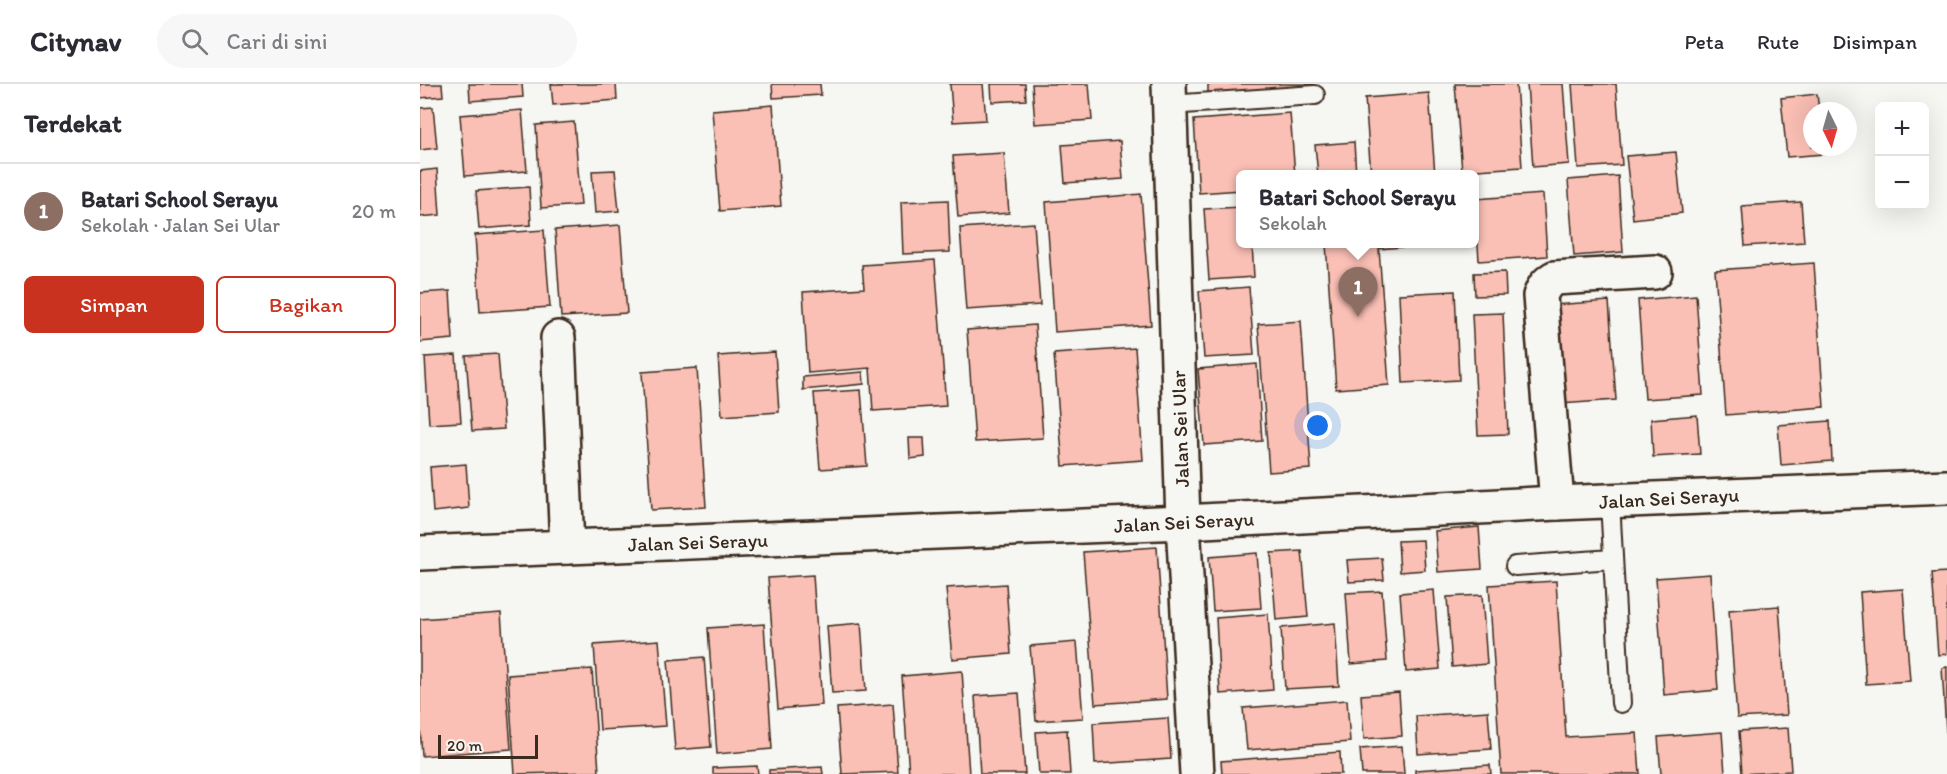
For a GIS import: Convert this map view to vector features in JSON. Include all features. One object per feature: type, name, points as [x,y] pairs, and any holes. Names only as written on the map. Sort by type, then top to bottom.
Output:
[{"type":"street","name":"Jalan Sei Ular","points":[[1169,94],[1183,522],[1197,774]]},
{"type":"street","points":[[1557,503],[1540,296],[1548,282],[1554,278],[1655,272]]},
{"type":"street","points":[[558,338],[567,547]]},
{"type":"street","name":"Jalan Sei Serayu","points":[[420,553],[1183,522],[1557,503],[1947,487]]},
{"type":"lane","points":[[1169,94],[1315,95]]},
{"type":"lane","points":[[1610,501],[1621,703]]},
{"type":"lane","points":[[1515,566],[1612,558]]},
{"type":"building","points":[[420,84],[442,84],[443,96],[420,98]]},
{"type":"building","points":[[469,84],[522,84],[523,97],[470,101]]},
{"type":"building","points":[[551,84],[616,84],[617,100],[553,105]]},
{"type":"building","points":[[772,84],[820,84],[821,95],[773,98]]},
{"type":"building","points":[[950,84],[983,84],[986,120],[953,122]]},
{"type":"building","points":[[991,84],[1025,84],[1026,100],[992,102]]},
{"type":"building","points":[[1032,84],[1089,84],[1092,120],[1035,124]]},
{"type":"building","points":[[1208,84],[1314,84],[1314,88],[1208,96]]},
{"type":"building","points":[[1455,84],[1516,84],[1522,167],[1462,170]]},
{"type":"building","points":[[1527,84],[1563,84],[1569,164],[1533,167]]},
{"type":"building","points":[[1572,84],[1616,84],[1622,165],[1578,168]]},
{"type":"building","points":[[1429,93],[1435,170],[1371,170],[1365,98]]},
{"type":"building","points":[[1817,94],[1818,102],[1803,102],[1803,156],[1787,157],[1781,98]]},
{"type":"building","points":[[773,105],[781,206],[720,211],[712,110]]},
{"type":"building","points":[[433,107],[437,148],[420,150],[420,108]]},
{"type":"building","points":[[522,110],[527,171],[465,176],[460,115]]},
{"type":"building","points":[[1290,113],[1295,170],[1236,170],[1236,190],[1199,193],[1194,120]]},
{"type":"building","points":[[574,122],[581,205],[541,208],[536,125]]},
{"type":"building","points":[[1120,141],[1123,179],[1065,183],[1062,145]]},
{"type":"building","points":[[1354,142],[1356,170],[1318,170],[1315,145]]},
{"type":"building","points":[[1676,152],[1682,213],[1633,219],[1626,156]]},
{"type":"building","points":[[1004,153],[1009,213],[958,217],[953,156]]},
{"type":"building","points":[[437,169],[440,215],[420,217],[420,171]]},
{"type":"building","points":[[615,170],[619,211],[595,213],[592,171]]},
{"type":"building","points":[[1618,176],[1623,252],[1574,256],[1568,180]]},
{"type":"building","points":[[529,187],[531,225],[479,229],[476,191]]},
{"type":"building","points":[[1141,194],[1151,325],[1055,332],[1046,202]]},
{"type":"building","points":[[1543,194],[1547,256],[1479,261],[1479,199]]},
{"type":"building","points":[[948,200],[950,252],[903,254],[901,202]]},
{"type":"building","points":[[1801,202],[1804,242],[1745,246],[1742,206]]},
{"type":"building","points":[[1236,207],[1236,248],[1252,248],[1254,277],[1209,280],[1204,209]]},
{"type":"building","points":[[1034,223],[1040,305],[966,310],[960,228]]},
{"type":"building","points":[[620,225],[627,313],[561,317],[555,230]]},
{"type":"building","points":[[544,230],[550,307],[480,312],[475,235]]},
{"type":"building","points":[[1326,248],[1391,248],[1379,249],[1389,385],[1336,389]]},
{"type":"building","points":[[935,260],[946,406],[873,411],[870,368],[808,373],[803,292],[864,288],[862,265]]},
{"type":"building","points":[[1814,263],[1824,407],[1726,415],[1715,270]]},
{"type":"building","points":[[1505,272],[1506,295],[1475,296],[1474,273]]},
{"type":"building","points":[[1249,287],[1254,355],[1204,358],[1199,291]]},
{"type":"building","points":[[450,291],[453,339],[420,342],[420,293]]},
{"type":"building","points":[[1455,291],[1459,380],[1403,383],[1399,294]]},
{"type":"building","points":[[1696,295],[1703,395],[1645,399],[1638,300]]},
{"type":"building","points":[[1609,301],[1616,400],[1560,404],[1553,305]]},
{"type":"building","points":[[1503,313],[1508,434],[1478,435],[1472,314]]},
{"type":"building","points":[[1301,321],[1311,469],[1269,472],[1258,324]]},
{"type":"building","points":[[1035,325],[1043,438],[975,442],[967,330]]},
{"type":"building","points":[[1135,348],[1143,460],[1063,466],[1054,354]]},
{"type":"building","points":[[775,352],[779,412],[722,416],[718,356]]},
{"type":"building","points":[[498,354],[504,429],[472,431],[466,356]]},
{"type":"building","points":[[456,355],[461,422],[429,424],[425,357]]},
{"type":"building","points":[[1257,364],[1262,441],[1204,445],[1198,369]]},
{"type":"building","points":[[697,368],[706,507],[651,510],[642,372]]},
{"type":"building","points":[[863,372],[864,384],[803,390],[803,377]]},
{"type":"building","points":[[861,390],[867,466],[820,469],[814,393]]},
{"type":"building","points":[[1697,415],[1700,454],[1653,457],[1651,419]]},
{"type":"building","points":[[1830,421],[1832,461],[1781,465],[1778,425]]},
{"type":"building","points":[[909,438],[924,438],[925,457],[910,459]]},
{"type":"building","points":[[466,464],[469,508],[433,512],[430,467]]},
{"type":"building","points":[[1479,527],[1482,569],[1438,572],[1435,531]]},
{"type":"building","points":[[1423,540],[1425,570],[1400,572],[1398,541]]},
{"type":"building","points":[[1157,547],[1167,699],[1095,704],[1083,552]]},
{"type":"building","points":[[1302,551],[1308,617],[1276,620],[1271,553]]},
{"type":"building","points":[[1257,553],[1261,608],[1213,611],[1209,557]]},
{"type":"building","points":[[1382,558],[1384,580],[1349,582],[1347,560]]},
{"type":"building","points":[[1947,572],[1947,654],[1938,655],[1932,573]]},
{"type":"building","points":[[1710,574],[1718,690],[1664,695],[1656,578]]},
{"type":"building","points":[[813,575],[822,705],[778,709],[768,578]]},
{"type":"building","points":[[1556,581],[1566,737],[1637,733],[1640,774],[1501,774],[1489,585]]},
{"type":"building","points":[[1006,584],[1011,654],[952,659],[946,588]]},
{"type":"building","points":[[1903,589],[1910,681],[1866,684],[1860,592]]},
{"type":"building","points":[[1434,590],[1440,669],[1406,672],[1400,593]]},
{"type":"building","points":[[1382,591],[1387,661],[1351,664],[1346,593]]},
{"type":"building","points":[[1482,595],[1487,664],[1452,667],[1447,597]]},
{"type":"building","points":[[1779,606],[1787,715],[1737,718],[1729,610]]},
{"type":"building","points":[[501,613],[511,749],[422,756],[420,619]]},
{"type":"building","points":[[1268,614],[1273,690],[1220,694],[1216,618]]},
{"type":"building","points":[[861,623],[866,691],[832,693],[827,626]]},
{"type":"building","points":[[1335,623],[1339,686],[1285,689],[1281,628]]},
{"type":"building","points":[[764,624],[772,749],[717,754],[708,628]]},
{"type":"building","points":[[659,640],[666,726],[600,730],[594,645]]},
{"type":"building","points":[[1077,642],[1083,718],[1036,721],[1030,646]]},
{"type":"building","points":[[704,657],[711,747],[675,750],[668,660]]},
{"type":"building","points":[[1947,667],[1947,730],[1946,731],[1942,668]]},
{"type":"building","points":[[592,669],[599,772],[515,774],[508,675]]},
{"type":"building","points":[[962,671],[969,774],[909,774],[902,676]]},
{"type":"building","points":[[1399,692],[1402,736],[1364,739],[1361,695]]},
{"type":"building","points":[[1019,693],[1025,774],[980,774],[975,696]]},
{"type":"building","points":[[1347,700],[1350,742],[1247,750],[1243,708]]},
{"type":"building","points":[[893,704],[898,772],[842,774],[837,708]]},
{"type":"building","points":[[1488,711],[1491,749],[1418,754],[1416,716]]},
{"type":"building","points":[[1168,718],[1171,759],[1095,764],[1093,723]]},
{"type":"building","points":[[1788,728],[1791,771],[1742,774],[1739,731]]},
{"type":"building","points":[[1067,730],[1070,774],[1039,774],[1036,732]]},
{"type":"building","points":[[1722,732],[1725,774],[1661,774],[1658,737]]},
{"type":"building","points":[[1402,746],[1404,774],[1362,774],[1360,749]]},
{"type":"building","points":[[1340,752],[1341,774],[1222,774],[1221,761]]},
{"type":"building","points":[[1490,765],[1491,774],[1415,774],[1415,770]]},
{"type":"building","points":[[757,766],[758,774],[713,774],[713,768]]},
{"type":"building","points":[[822,767],[823,774],[769,774],[769,770]]},
{"type":"place","name":"Batari School Serayu","points":[[1358,317]]}]
